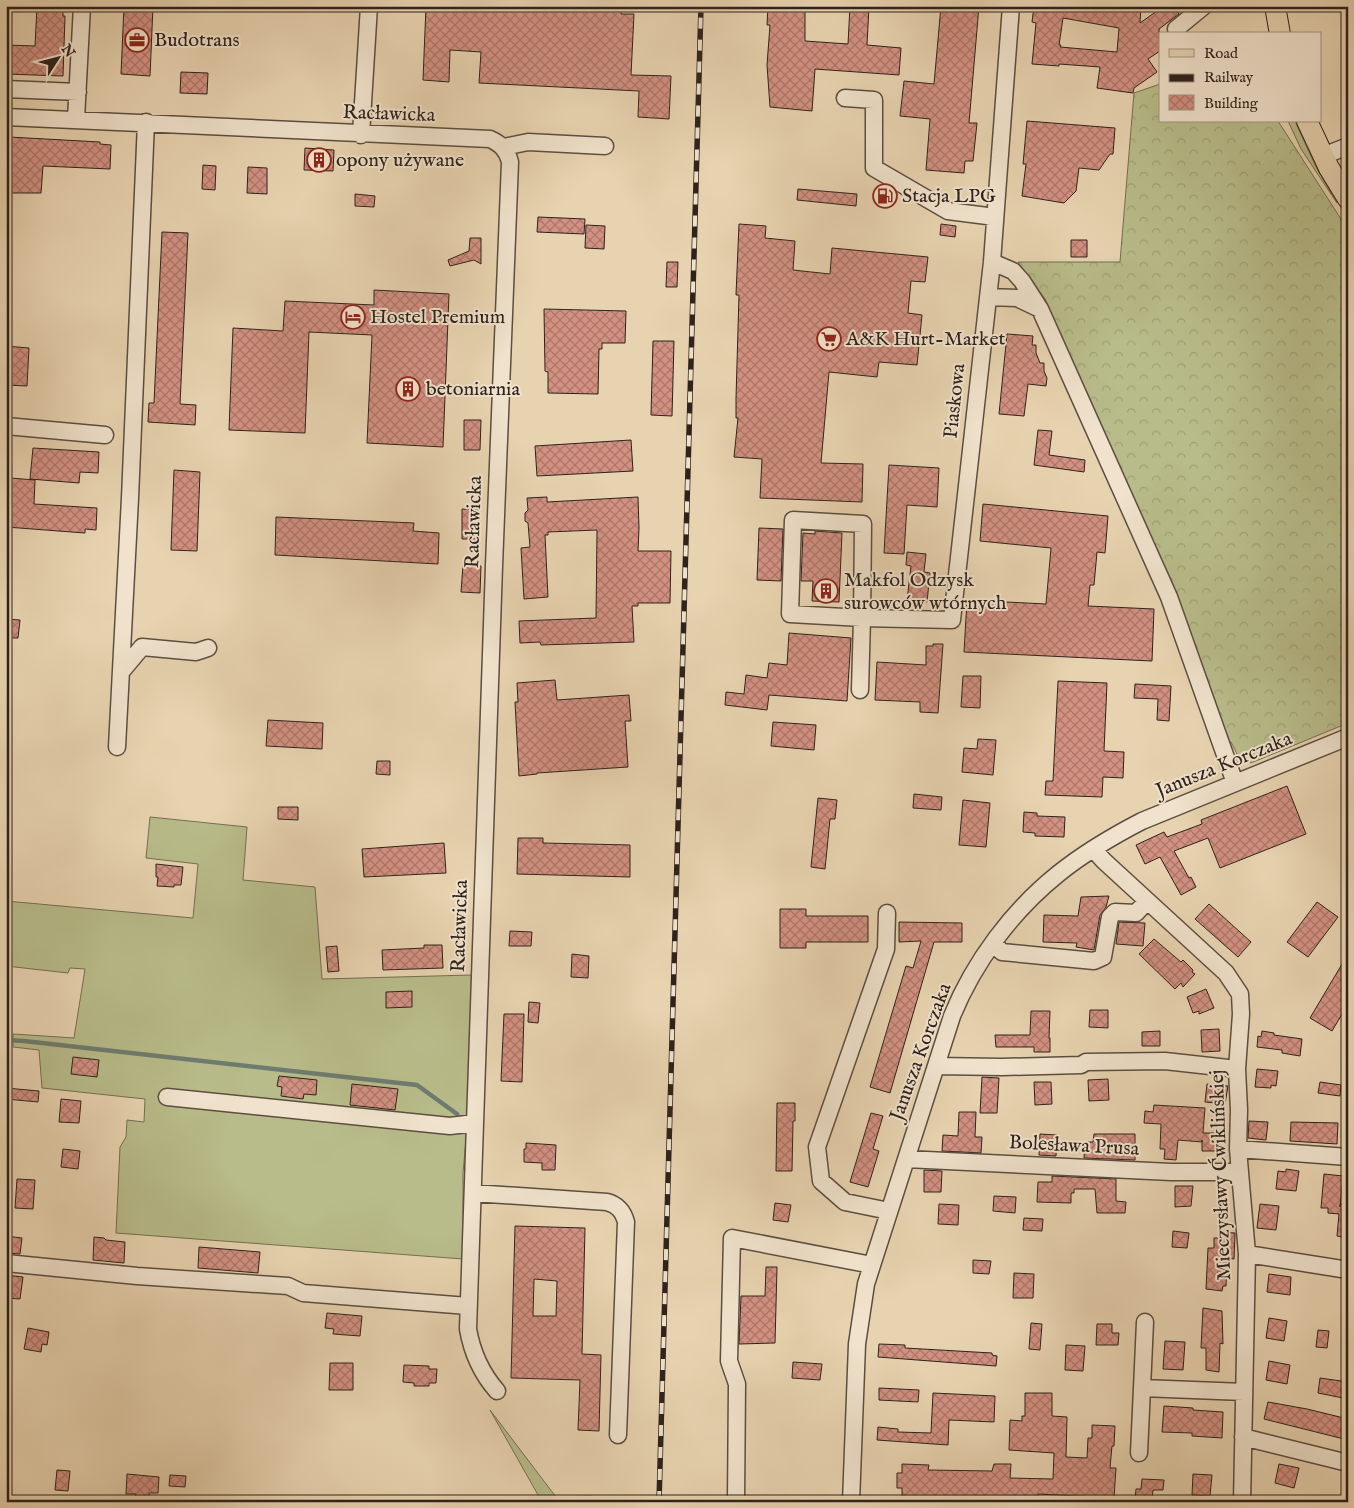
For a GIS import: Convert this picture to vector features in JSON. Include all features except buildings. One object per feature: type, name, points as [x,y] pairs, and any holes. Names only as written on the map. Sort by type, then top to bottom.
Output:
[{"type":"main road","points":[[1275,6],[1280,32]]},
{"type":"main road","points":[[1308,122],[1323,156],[1348,199]]},
{"type":"street","points":[[76,119],[82,6]]},
{"type":"street","points":[[362,134],[369,6]]},
{"type":"street","name":"Piaskowa","points":[[860,690],[862,618],[863,524],[793,520],[790,614],[862,618],[952,620],[992,262],[1011,6]]},
{"type":"street","points":[[1176,29],[1204,6]]},
{"type":"street","points":[[6,89],[78,92]]},
{"type":"street","points":[[845,98],[874,100],[874,168],[948,211],[995,217]]},
{"type":"street","name":"Racławicka","points":[[6,116],[490,139],[504,147],[508,155],[510,162],[494,556],[468,1306],[468,1330],[471,1346],[491,1384],[497,1391]]},
{"type":"street","points":[[117,747],[146,122]]},
{"type":"street","points":[[504,147],[528,142],[605,146]]},
{"type":"street","points":[[1323,156],[1348,146]]},
{"type":"street","points":[[992,262],[1013,271],[1022,280],[1040,309],[1169,596],[1235,782]]},
{"type":"street","points":[[988,297],[1017,298],[1040,309]]},
{"type":"street","points":[[6,426],[105,434]]},
{"type":"street","points":[[121,672],[142,647],[196,652],[208,648]]},
{"type":"street","name":"Janusza Korczaka","points":[[851,1502],[856,1344],[866,1284],[958,1001],[993,943],[1023,907],[1057,874],[1093,849],[1142,821],[1348,737]]},
{"type":"street","name":"Mieczysławy Ćwiklińskiej","points":[[1093,849],[1104,862],[1226,973],[1240,994],[1241,1014],[1237,1070],[1238,1149],[1247,1254],[1242,1502]]},
{"type":"street","points":[[993,943],[1002,952],[1094,961],[1103,957],[1110,917],[1115,912],[1136,913],[1147,901]]},
{"type":"street","points":[[887,913],[886,949],[817,1147],[821,1181],[845,1202],[889,1211]]},
{"type":"street","points":[[936,1066],[1082,1065],[1086,1062],[1165,1060],[1237,1070]]},
{"type":"street","points":[[167,1096],[450,1126],[475,1123]]},
{"type":"street","points":[[1238,1149],[1348,1157]]},
{"type":"street","name":"Bolesława Prusa","points":[[906,1159],[1161,1172],[1240,1172]]},
{"type":"street","points":[[473,1193],[608,1202],[615,1204],[621,1209],[626,1222],[618,1435]]},
{"type":"street","points":[[736,1502],[737,1384],[729,1361],[732,1238],[872,1265]]},
{"type":"street","points":[[1247,1254],[1348,1270]]},
{"type":"street","points":[[6,1264],[138,1276],[288,1286],[303,1293],[468,1306]]},
{"type":"street","points":[[1139,1453],[1145,1322]]},
{"type":"street","points":[[1142,1388],[1244,1392]]},
{"type":"street","points":[[1243,1438],[1348,1463]]},
{"type":"green space","points":[[1159,84],[1159,122],[1279,122],[1348,230],[1348,723],[1251,763],[1239,758],[1231,742],[1227,743],[1154,545],[1045,299],[1018,262],[1120,262],[1134,93]]},
{"type":"green space","points":[[1288,122],[1295,122],[1316,167],[1337,203],[1301,149]]},
{"type":"green space","points":[[150,817],[247,827],[243,880],[315,887],[322,979],[472,975],[469,1106],[463,1173],[463,1259],[116,1233],[120,1147],[126,1137],[127,1120],[144,1122],[145,1099],[42,1088],[39,1050],[13,1047],[13,1034],[74,1038],[85,969],[70,968],[68,973],[6,966],[6,901],[193,918],[198,864],[146,858]]},
{"type":"green space","points":[[490,1410],[556,1497],[591,1496],[615,1502],[542,1502]]},
{"type":"waterway","points":[[6,1040],[417,1085],[457,1114]]},
{"type":"railway","points":[[659,1502],[701,6]]},
{"type":"place","name":"Budotrans","points":[[137,40]]},
{"type":"place","name":"opony używane","points":[[319,160]]},
{"type":"place","name":"Stacja LPG","points":[[885,196]]},
{"type":"place","name":"Hostel Premium","points":[[353,317]]},
{"type":"place","name":"A&K Hurt-Market","points":[[829,339]]},
{"type":"place","name":"betoniarnia","points":[[408,389]]},
{"type":"place","name":"Makfol Odzysk surowców wtórnych","points":[[826,591]]}]
